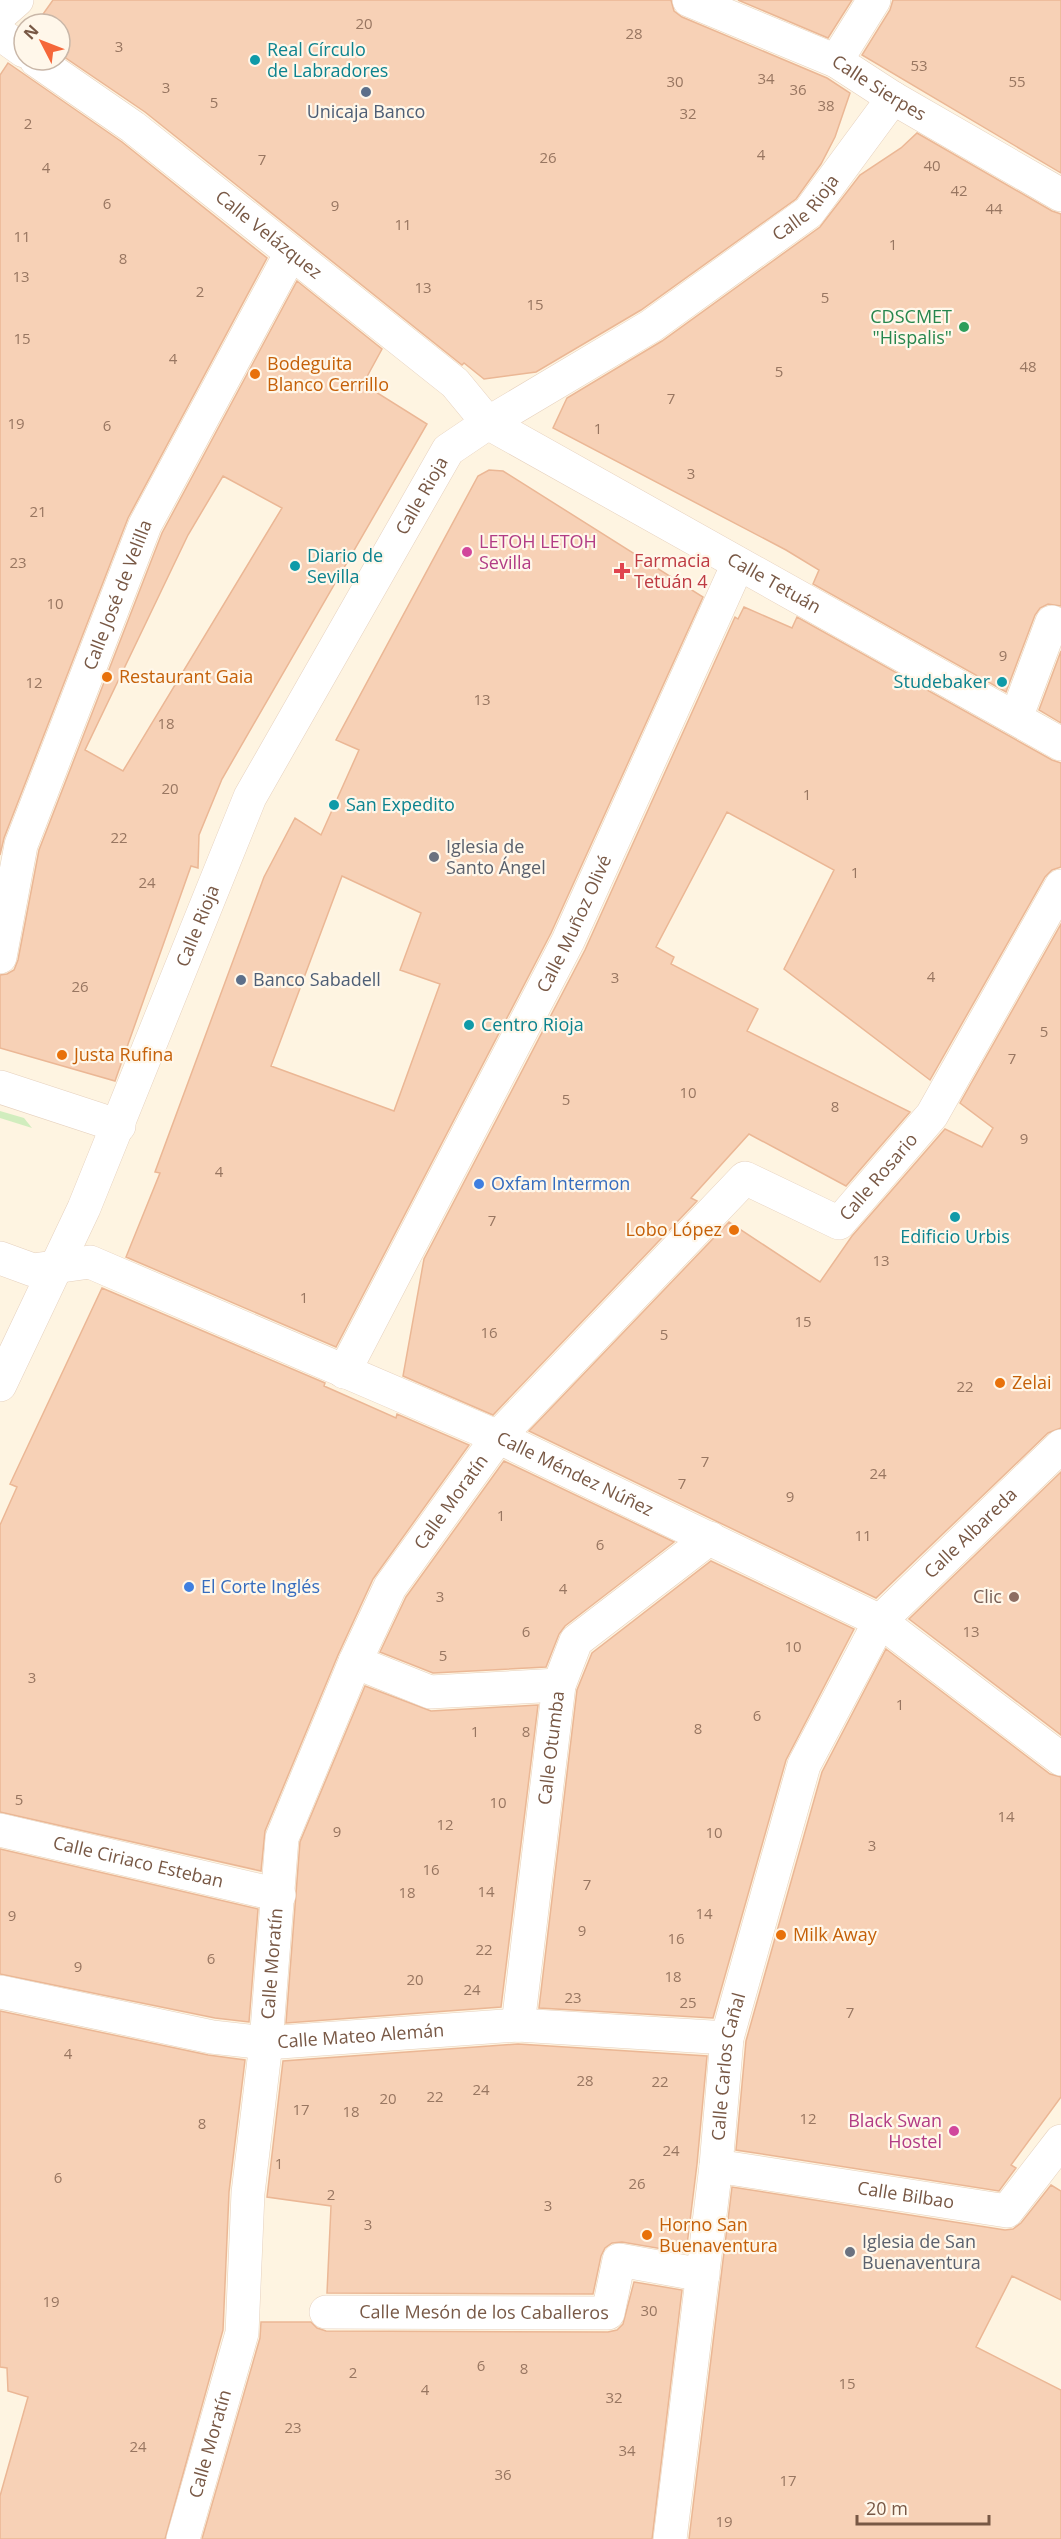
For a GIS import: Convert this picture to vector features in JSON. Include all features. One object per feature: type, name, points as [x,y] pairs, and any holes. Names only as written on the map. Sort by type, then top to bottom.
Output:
[{"type":"street","points":[[0,15],[17,0]]},
{"type":"street","name":"Calle Sierpes","points":[[689,0],[836,61],[893,98],[1061,195]]},
{"type":"street","points":[[836,61],[874,0]]},
{"type":"street","name":"Calle Velázquez","points":[[53,72],[133,127],[455,383],[488,423]]},
{"type":"street","name":"Calle Rioja","points":[[0,1385],[56,1268],[119,1126],[250,797],[448,450],[488,423],[651,326],[809,212],[893,98]]},
{"type":"street","name":"Calle José de Velilla","points":[[0,957],[10,843],[145,525],[291,253]]},
{"type":"street","name":"Calle Tetuán","points":[[488,423],[1061,744]]},
{"type":"street","name":"Calle Muñoz Olivé","points":[[344,1372],[568,941],[738,564]]},
{"type":"street","points":[[1017,718],[1053,622]]},
{"type":"street","name":"Calle Rosario","points":[[498,1437],[745,1178],[840,1223],[932,1115],[1061,886]]},
{"type":"street","points":[[0,1087],[119,1126]]},
{"type":"street","name":"Calle Méndez Núñez","points":[[0,1258],[33,1270],[90,1262],[498,1437],[880,1621],[1061,1759]]},
{"type":"street","name":"Calle Moratín","points":[[183,2539],[242,2333],[248,2193],[266,2043],[282,1838],[390,1587],[498,1437]]},
{"type":"street","name":"Calle Albareda","points":[[880,1621],[1061,1446]]},
{"type":"street","name":"Calle Otumba","points":[[518,2025],[558,1685],[576,1641],[710,1538]]},
{"type":"street","name":"Calle Carlos Cañal","points":[[670,2539],[716,2166],[727,2038],[804,1765],[880,1621]]},
{"type":"street","points":[[356,1662],[430,1692],[558,1685]]},
{"type":"street","name":"Calle Ciriaco Esteban","points":[[0,1830],[279,1895]]},
{"type":"street","name":"Calle Mateo Alemán","points":[[0,1992],[212,2037],[266,2043],[518,2025],[727,2038]]},
{"type":"street","name":"Calle Bilbao","points":[[716,2166],[1007,2211],[1057,2154]]},
{"type":"street","name":"Calle Mesón de los Caballeros","points":[[326,2312],[608,2313],[619,2260],[703,2275]]},
{"type":"green space","points":[[0,1111],[24,1118],[32,1128],[0,1118]]},
{"type":"building","points":[[53,0],[671,0],[674,11],[682,17],[827,78],[850,93],[835,137],[821,164],[796,199],[641,310],[536,372],[484,379],[464,363],[462,365],[145,112],[72,62],[72,12],[44,12]]},
{"type":"building","points":[[738,0],[852,0],[828,38]]},
{"type":"building","points":[[893,0],[1061,0],[1061,173],[862,55],[890,10]]},
{"type":"building","points":[[8,63],[12,66],[12,72],[21,72],[122,142],[267,258],[128,518],[4,838],[0,855],[0,75]]},
{"type":"building","points":[[917,133],[1061,214],[1061,606],[1048,604],[1040,608],[1035,615],[1006,692],[813,584],[819,570],[786,550],[553,428],[567,398],[662,341],[820,227],[860,175],[901,148]]},
{"type":"building","points":[[297,281],[382,349],[363,384],[427,424],[222,779],[199,835],[198,868],[191,866],[115,1081],[0,1048],[0,975],[14,970],[18,960],[39,850],[162,533]],"holes":[[[223,476],[282,508],[123,771],[85,750],[188,535]]]},
{"type":"building","points":[[489,470],[503,471],[703,597],[551,933],[336,1347],[126,1257],[160,1173],[155,1172],[264,877],[295,818],[321,835],[359,750],[336,740],[478,476]],"holes":[[[342,876],[421,913],[400,970],[440,984],[394,1111],[271,1066]]]},
{"type":"building","points":[[744,607],[792,628],[797,617],[1061,763],[1061,867],[1052,870],[1045,877],[930,1080],[784,969],[834,870],[727,812],[656,947],[674,957],[671,964],[758,1009],[747,1031],[910,1112],[846,1186],[749,1134],[691,1198],[697,1201],[493,1415],[403,1376],[424,1259],[585,950],[735,617],[738,619]]},
{"type":"building","points":[[1061,651],[1061,723],[1039,710]]},
{"type":"building","points":[[1061,924],[1061,1428],[1048,1433],[876,1598],[529,1431],[729,1222],[820,1282],[852,1236],[945,1129],[982,1147],[993,1128],[960,1103]]},
{"type":"building","name":"El Corte Inglés","points":[[102,1288],[325,1383],[324,1386],[396,1418],[397,1414],[469,1445],[373,1579],[338,1655],[265,1831],[261,1871],[0,1812],[0,1525],[17,1487],[10,1484]]},
{"type":"building","points":[[504,1461],[674,1542],[565,1626],[559,1634],[546,1667],[433,1673],[380,1652],[406,1597]]},
{"type":"building","points":[[1061,1472],[1061,1735],[909,1619]]},
{"type":"building","points":[[711,1561],[854,1629],[786,1760],[713,2018],[539,2008],[577,1690],[592,1653]]},
{"type":"building","points":[[886,1649],[1050,1774],[1061,1777],[1061,2097],[1011,2165],[1016,2168],[999,2191],[736,2150],[746,2041],[822,1772]]},
{"type":"building","points":[[365,1686],[431,1711],[538,1705],[501,2007],[286,2023],[300,1842]]},
{"type":"building","points":[[0,1849],[258,1909],[249,2022],[215,2018],[0,1974]]},
{"type":"building","points":[[0,2011],[208,2055],[245,2060],[229,2192],[223,2330],[165,2539],[0,2539],[0,2496],[28,2397],[8,2391],[7,2368],[0,2367]]},
{"type":"building","points":[[518,2044],[707,2056],[686,2253],[622,2242],[612,2243],[605,2248],[601,2256],[593,2294],[327,2293],[331,2206],[267,2197],[283,2061]]},
{"type":"building","points":[[1051,2185],[1061,2191],[1061,2300],[1012,2276],[976,2347],[1061,2390],[1061,2539],[689,2539],[732,2187],[1005,2230],[1013,2229],[1021,2223]]},
{"type":"building","points":[[634,2282],[682,2290],[652,2539],[202,2539],[260,2338],[261,2322],[311,2322],[317,2328],[326,2331],[608,2332],[617,2330],[623,2324]]},
{"type":"place","name":"Real Círculo de Labradores","points":[[255,60]]},
{"type":"place","name":"Unicaja Banco","points":[[366,92]]},
{"type":"place","name":"CDSCMET \"Hispalis\"","points":[[964,327]]},
{"type":"place","name":"Bodeguita Blanco Cerrillo","points":[[255,374]]},
{"type":"place","name":"LETOH LETOH Sevilla","points":[[467,552]]},
{"type":"place","name":"Diario de Sevilla","points":[[295,566]]},
{"type":"place","name":"Farmacia Tetuán 4","points":[[622,571]]},
{"type":"place","name":"Restaurant Gaia","points":[[107,677]]},
{"type":"place","name":"Studebaker","points":[[1002,682]]},
{"type":"place","name":"San Expedito","points":[[334,805]]},
{"type":"place","name":"Iglesia de Santo Ángel","points":[[434,857]]},
{"type":"place","name":"Banco Sabadell","points":[[241,980]]},
{"type":"place","name":"Centro Rioja","points":[[469,1025]]},
{"type":"place","name":"Justa Rufina","points":[[62,1055]]},
{"type":"place","name":"Oxfam Intermon","points":[[479,1184]]},
{"type":"place","name":"Edificio Urbis","points":[[955,1217]]},
{"type":"place","name":"Lobo López","points":[[734,1230]]},
{"type":"place","name":"Zelai","points":[[1000,1383]]},
{"type":"place","name":"El Corte Inglés","points":[[189,1587]]},
{"type":"place","name":"Clic","points":[[1014,1597]]},
{"type":"place","name":"Milk Away","points":[[781,1935]]},
{"type":"place","name":"Black Swan Hostel","points":[[954,2131]]},
{"type":"place","name":"Horno San Buenaventura","points":[[647,2235]]},
{"type":"place","name":"Iglesia de San Buenaventura","points":[[850,2252]]}]
